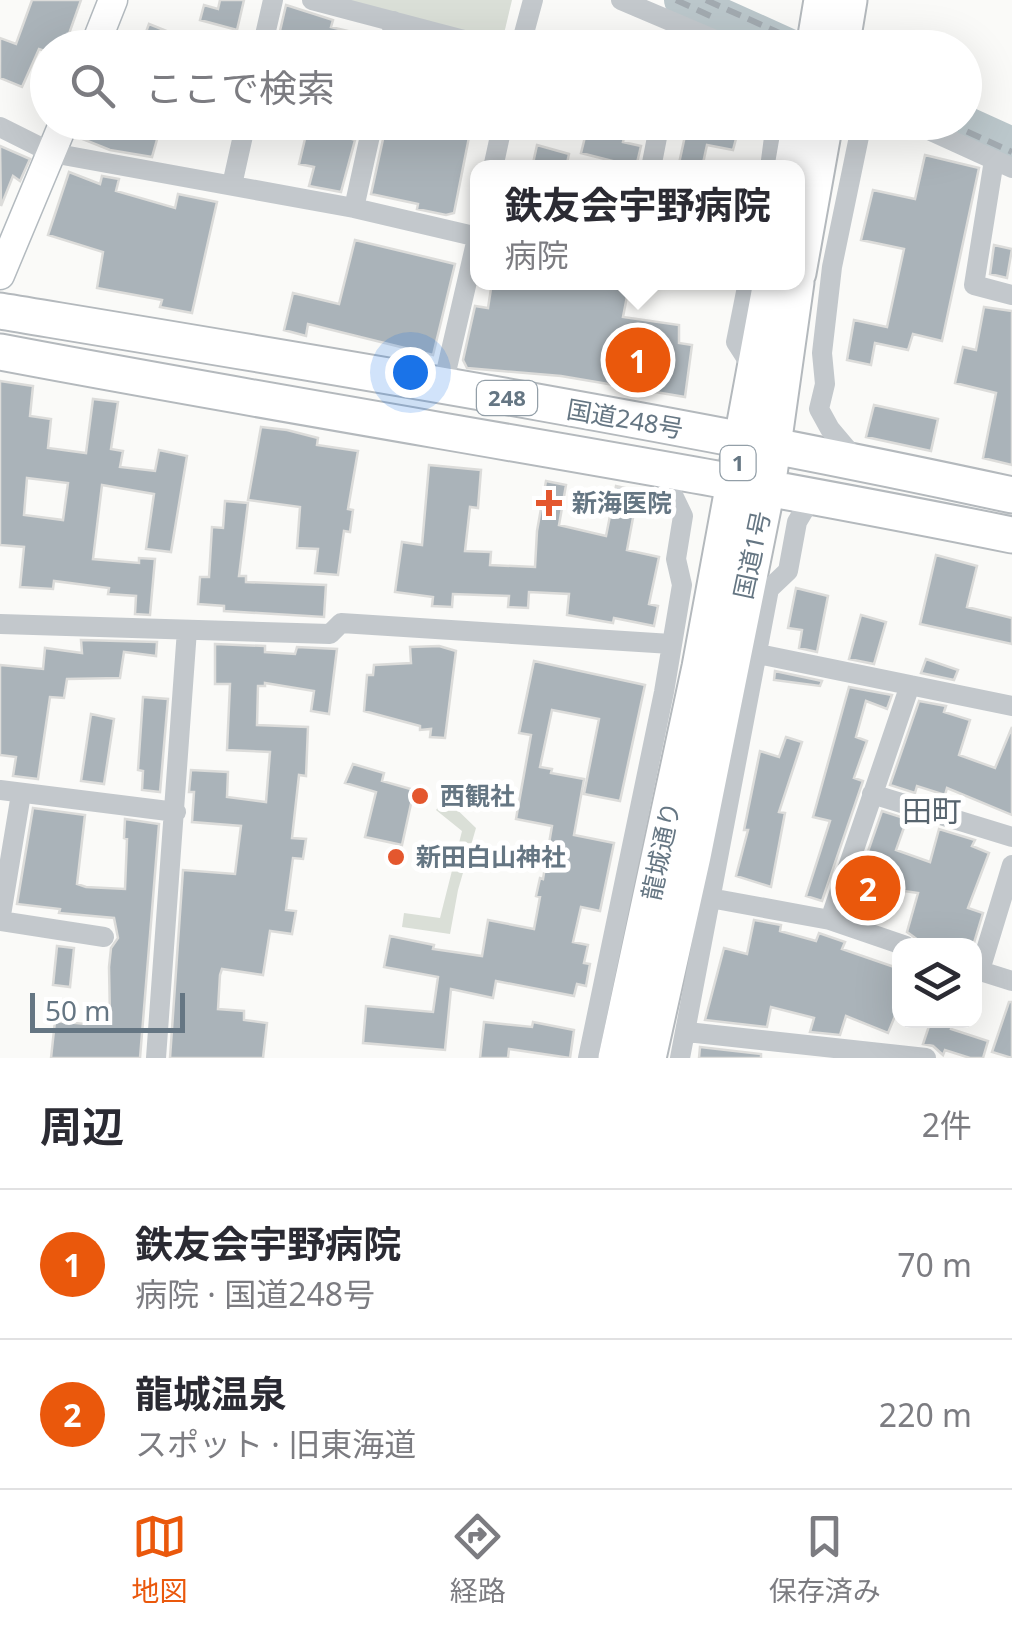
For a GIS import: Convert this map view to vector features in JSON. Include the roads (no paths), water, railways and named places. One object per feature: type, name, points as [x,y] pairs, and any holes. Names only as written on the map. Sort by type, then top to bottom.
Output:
[{"type":"highway","name":"国道1号","points":[[757,444],[755,372],[781,290]]},
{"type":"highway","name":"国道1号","points":[[713,652],[751,486],[782,290]]},
{"type":"highway","name":"国道248号","points":[[0,311],[444,385],[857,461],[1012,494]]},
{"type":"highway","name":"国道248号","points":[[0,352],[219,394],[813,495],[1012,535]]},
{"type":"highway","points":[[664,692],[713,652],[741,730]]},
{"type":"highway","name":"龍城通り","points":[[648,1058],[694,856],[713,652]]},
{"type":"highway","name":"龍城通り","points":[[616,1058],[713,652]]},
{"type":"highway","points":[[694,856],[733,779]]},
{"type":"street","points":[[101,30],[113,0]]},
{"type":"street","points":[[266,30],[273,0]]},
{"type":"street","points":[[312,0],[427,30]]},
{"type":"street","points":[[525,30],[533,0]]},
{"type":"street","points":[[621,0],[689,30]]},
{"type":"street","points":[[392,30],[394,21]]},
{"type":"street","points":[[678,30],[679,26]]},
{"type":"street","points":[[0,126],[52,153],[232,184],[470,234]]},
{"type":"street","points":[[0,275],[57,140]]},
{"type":"street","points":[[232,184],[242,140]]},
{"type":"street","points":[[354,208],[369,140]]},
{"type":"street","points":[[805,250],[852,178],[858,140]]},
{"type":"street","points":[[950,140],[1003,164],[974,286],[1012,295]]},
{"type":"street","points":[[794,143],[852,178]]},
{"type":"street","points":[[444,385],[470,271]]},
{"type":"street","points":[[787,290],[822,353],[826,384],[819,409],[857,461]]},
{"type":"street","points":[[660,468],[683,516],[676,559],[682,585],[713,652]]},
{"type":"street","points":[[713,652],[788,571],[796,522],[813,495]]},
{"type":"street","points":[[0,624],[330,634],[341,623],[713,652],[1012,706]]},
{"type":"street","points":[[156,1058],[187,630]]},
{"type":"street","points":[[830,920],[910,685]]},
{"type":"street","points":[[588,1058],[664,692]]},
{"type":"street","points":[[680,1058],[741,730]]},
{"type":"street","points":[[104,937],[0,921],[10,792],[176,812]]},
{"type":"street","points":[[872,794],[1012,837]]},
{"type":"street","points":[[982,954],[1012,866]]},
{"type":"street","points":[[710,898],[830,920],[892,941]]},
{"type":"street","points":[[982,971],[1012,981]]},
{"type":"street","points":[[686,1032],[926,1058]]},
{"type":"waterway","points":[[683,0],[750,30]]},
{"type":"waterway","points":[[982,132],[1012,146]]},
{"type":"railway","points":[[676,0],[717,19]]},
{"type":"railway","points":[[706,0],[773,30]]},
{"type":"railway","points":[[982,138],[1012,152]]},
{"type":"place","name":"鉄友会宇野病院","points":[[638,360]]},
{"type":"place","name":"新海医院","points":[[549,503]]},
{"type":"place","name":"西観社","points":[[420,796]]},
{"type":"place","name":"新田白山神社","points":[[396,857]]},
{"type":"place","name":"龍城温泉","points":[[868,888]]},
{"type":"district","name":"田町","points":[[932,812]]}]
